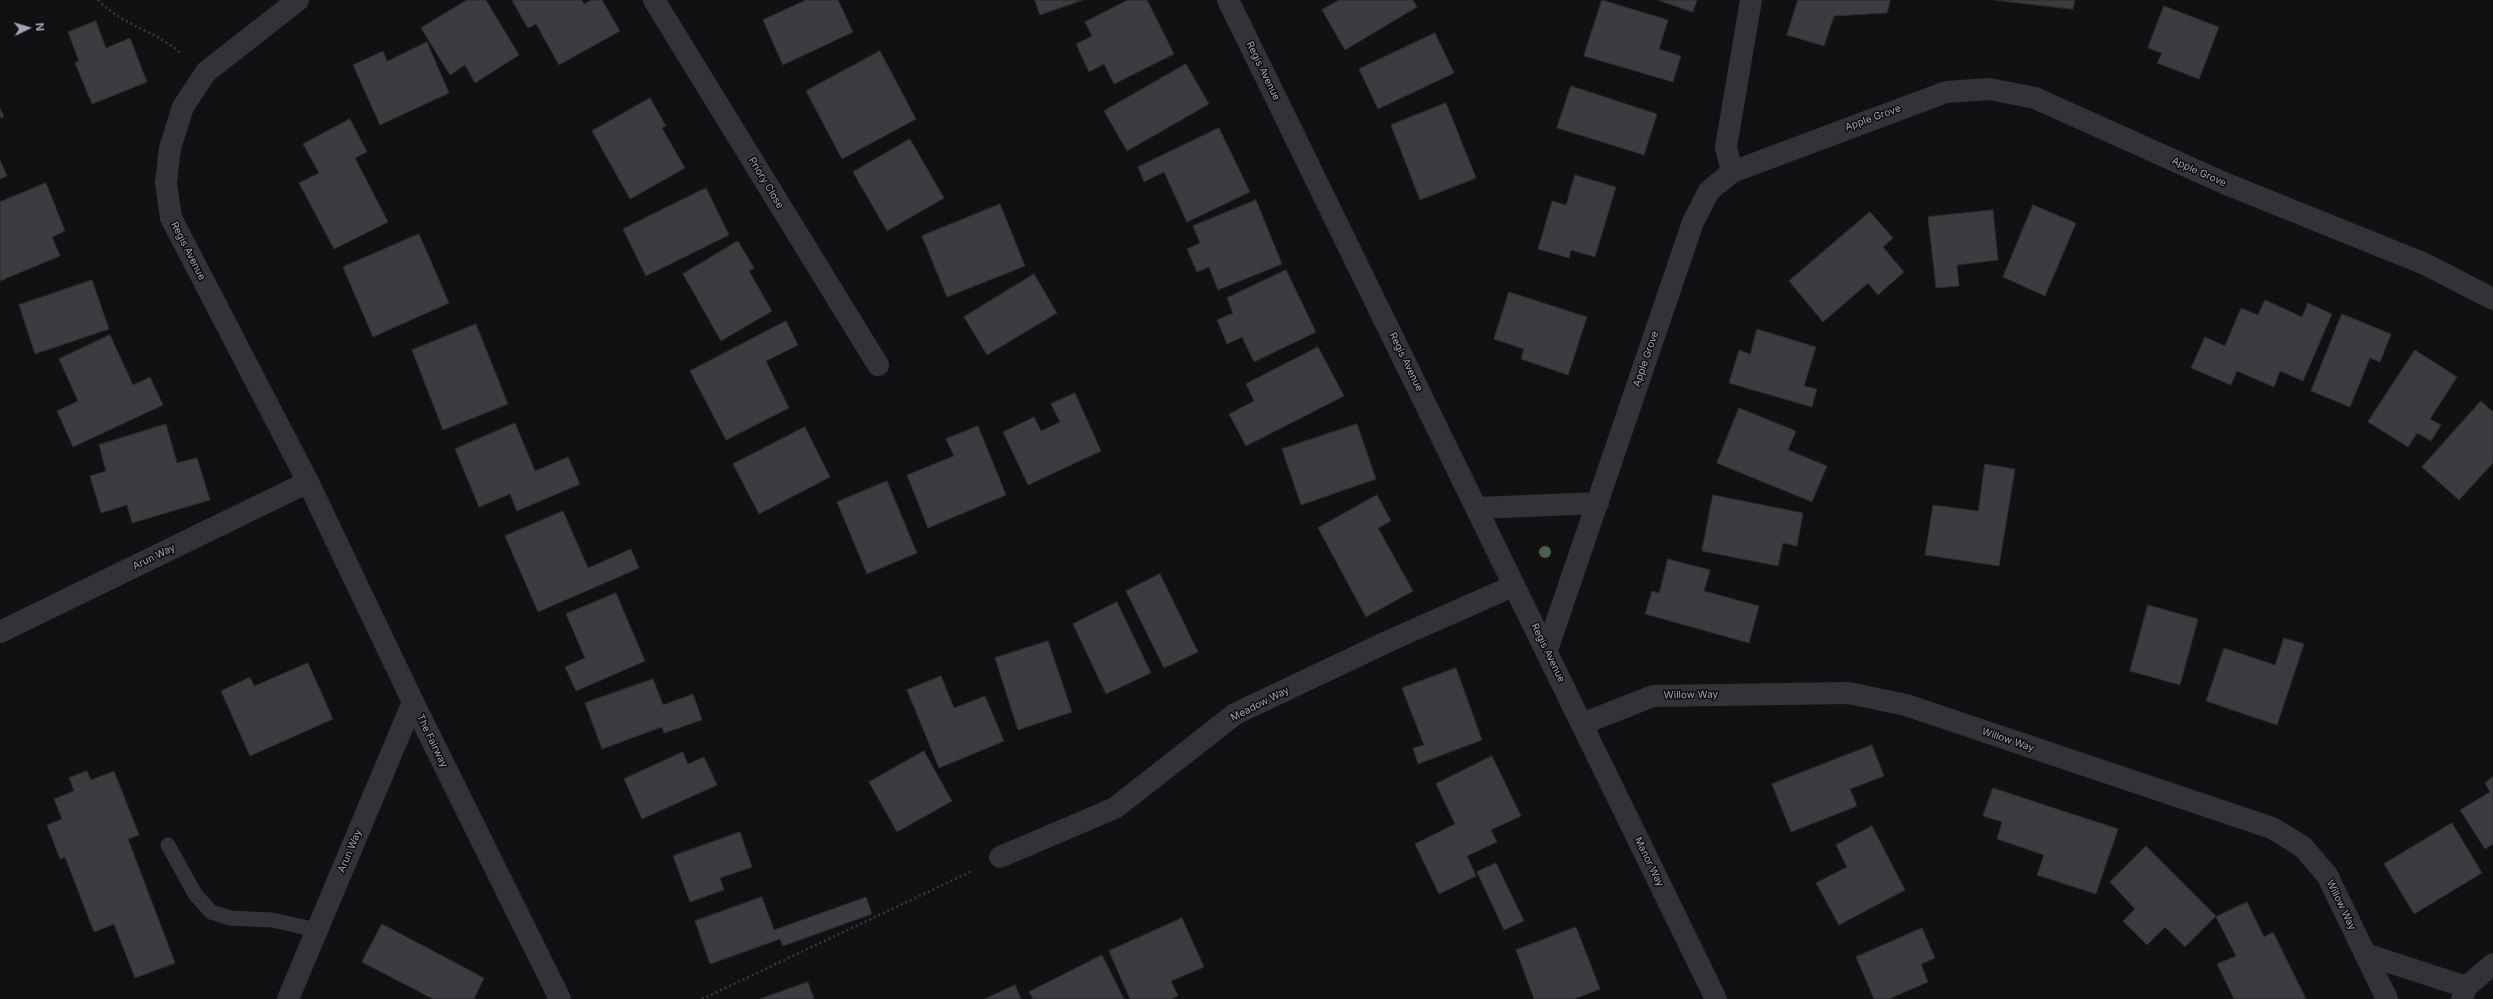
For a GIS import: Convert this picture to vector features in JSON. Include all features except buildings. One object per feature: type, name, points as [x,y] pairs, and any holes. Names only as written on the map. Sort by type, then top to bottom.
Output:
[{"type":"street","name":"Regis Avenue","points":[[298,0],[206,72],[183,107],[170,148],[166,183],[171,218],[308,482]]},
{"type":"street","name":"Priory Close","points":[[654,0],[878,365]]},
{"type":"street","name":"Regis Avenue","points":[[1228,0],[1478,508],[1513,586],[1547,650],[1582,724]]},
{"type":"street","points":[[1732,172],[1726,147],[1751,0]]},
{"type":"street","name":"Apple Grove","points":[[1547,650],[1692,222],[1709,191],[1732,172],[1946,92],[1989,89],[2035,98],[2224,183],[2425,264],[2493,299]]},
{"type":"street","name":"Arun Way","points":[[0,632],[308,482]]},
{"type":"street","name":"The Fairway","points":[[308,482],[413,702],[560,999]]},
{"type":"street","points":[[1478,508],[1598,503]]},
{"type":"street","name":"Meadow Way","points":[[1000,857],[1115,808],[1235,714],[1391,640],[1513,586]]},
{"type":"street","name":"Willow Way","points":[[1582,724],[1653,696],[1849,693],[1906,705],[2272,828],[2302,847],[2327,875],[2387,999]]},
{"type":"street","name":"Arun Way","points":[[288,999],[413,702]]},
{"type":"street","name":"Manor Way","points":[[1582,724],[1716,999]]},
{"type":"street","points":[[2365,954],[2464,993],[2493,964]]},
{"type":"lane","points":[[168,845],[195,894],[211,912],[230,918],[272,920],[317,930]]},
{"type":"path","points":[[98,0],[124,22],[167,41],[206,72]]},
{"type":"path","points":[[702,999],[1000,857]]}]
